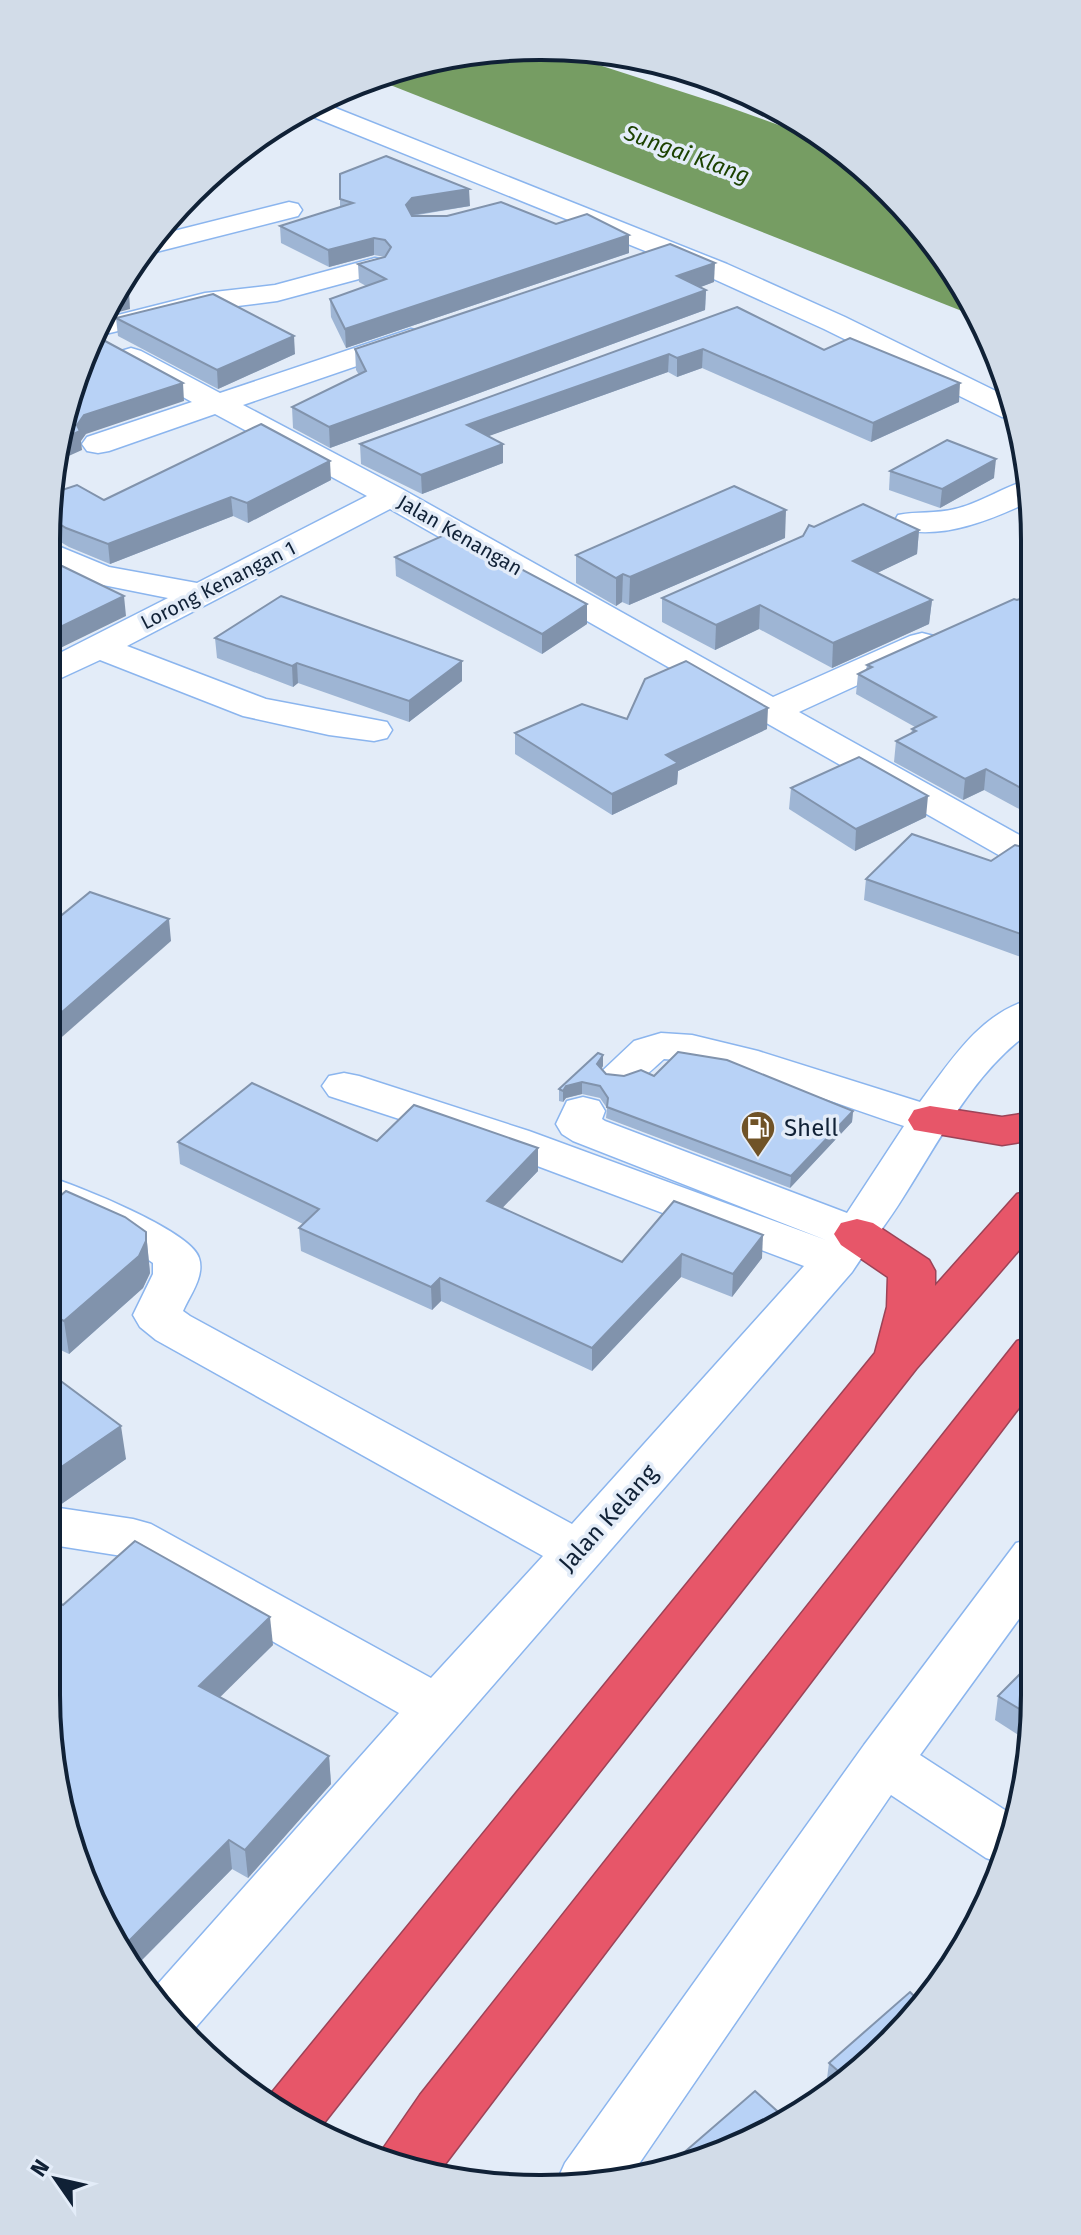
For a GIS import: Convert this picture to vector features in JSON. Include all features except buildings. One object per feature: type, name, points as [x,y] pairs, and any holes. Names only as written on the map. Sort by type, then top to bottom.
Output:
[{"type":"highway","points":[[930,1120],[1002,1131],[1021,1128]]},
{"type":"highway","points":[[297,2109],[899,1357],[1021,1219]]},
{"type":"highway","points":[[846,1248],[912,1271],[911,1307],[899,1357]]},
{"type":"highway","points":[[412,2158],[1021,1370]]},
{"type":"street","points":[[324,112],[555,202],[778,297],[1001,405]]},
{"type":"street","points":[[494,208],[555,202]]},
{"type":"street","points":[[164,242],[289,210]]},
{"type":"street","points":[[627,265],[671,251]]},
{"type":"street","points":[[111,326],[205,302],[277,293],[375,266]]},
{"type":"street","points":[[734,313],[778,297]]},
{"type":"street","points":[[98,444],[436,329]]},
{"type":"street","name":"Jalan Kenangan","points":[[103,343],[215,403],[343,456],[391,496],[1021,852]]},
{"type":"street","points":[[910,522],[929,524],[977,516],[1019,495]]},
{"type":"street","name":"Lorong Kenangan 1","points":[[60,667],[391,496]]},
{"type":"street","points":[[60,557],[100,575],[202,594]]},
{"type":"street","points":[[619,625],[661,606]]},
{"type":"street","points":[[771,711],[953,629]]},
{"type":"street","points":[[99,647],[256,708],[304,720],[374,730]]},
{"type":"street","name":"Jalan Kelang","points":[[176,2007],[437,1708],[762,1347],[846,1248],[930,1120],[979,1053],[1021,1019]]},
{"type":"street","points":[[621,1074],[649,1050],[661,1046],[692,1048],[743,1060],[930,1120]]},
{"type":"street","points":[[344,1086],[846,1248]]},
{"type":"street","points":[[583,1111],[578,1124],[589,1131],[846,1248]]},
{"type":"street","points":[[60,1209],[146,1236],[176,1257],[177,1274],[157,1315],[173,1328],[578,1551]]},
{"type":"street","points":[[60,1527],[133,1538],[437,1708]]},
{"type":"street","points":[[597,2172],[884,1761],[1021,1576]]},
{"type":"street","points":[[884,1761],[999,1837]]},
{"type":"water","name":"Sungai Klang","points":[[540,60],[593,63],[788,128],[857,179],[902,224],[922,248],[963,311],[390,85],[416,76],[478,64]]},
{"type":"place","name":"Shell","points":[[758,1159]]}]
